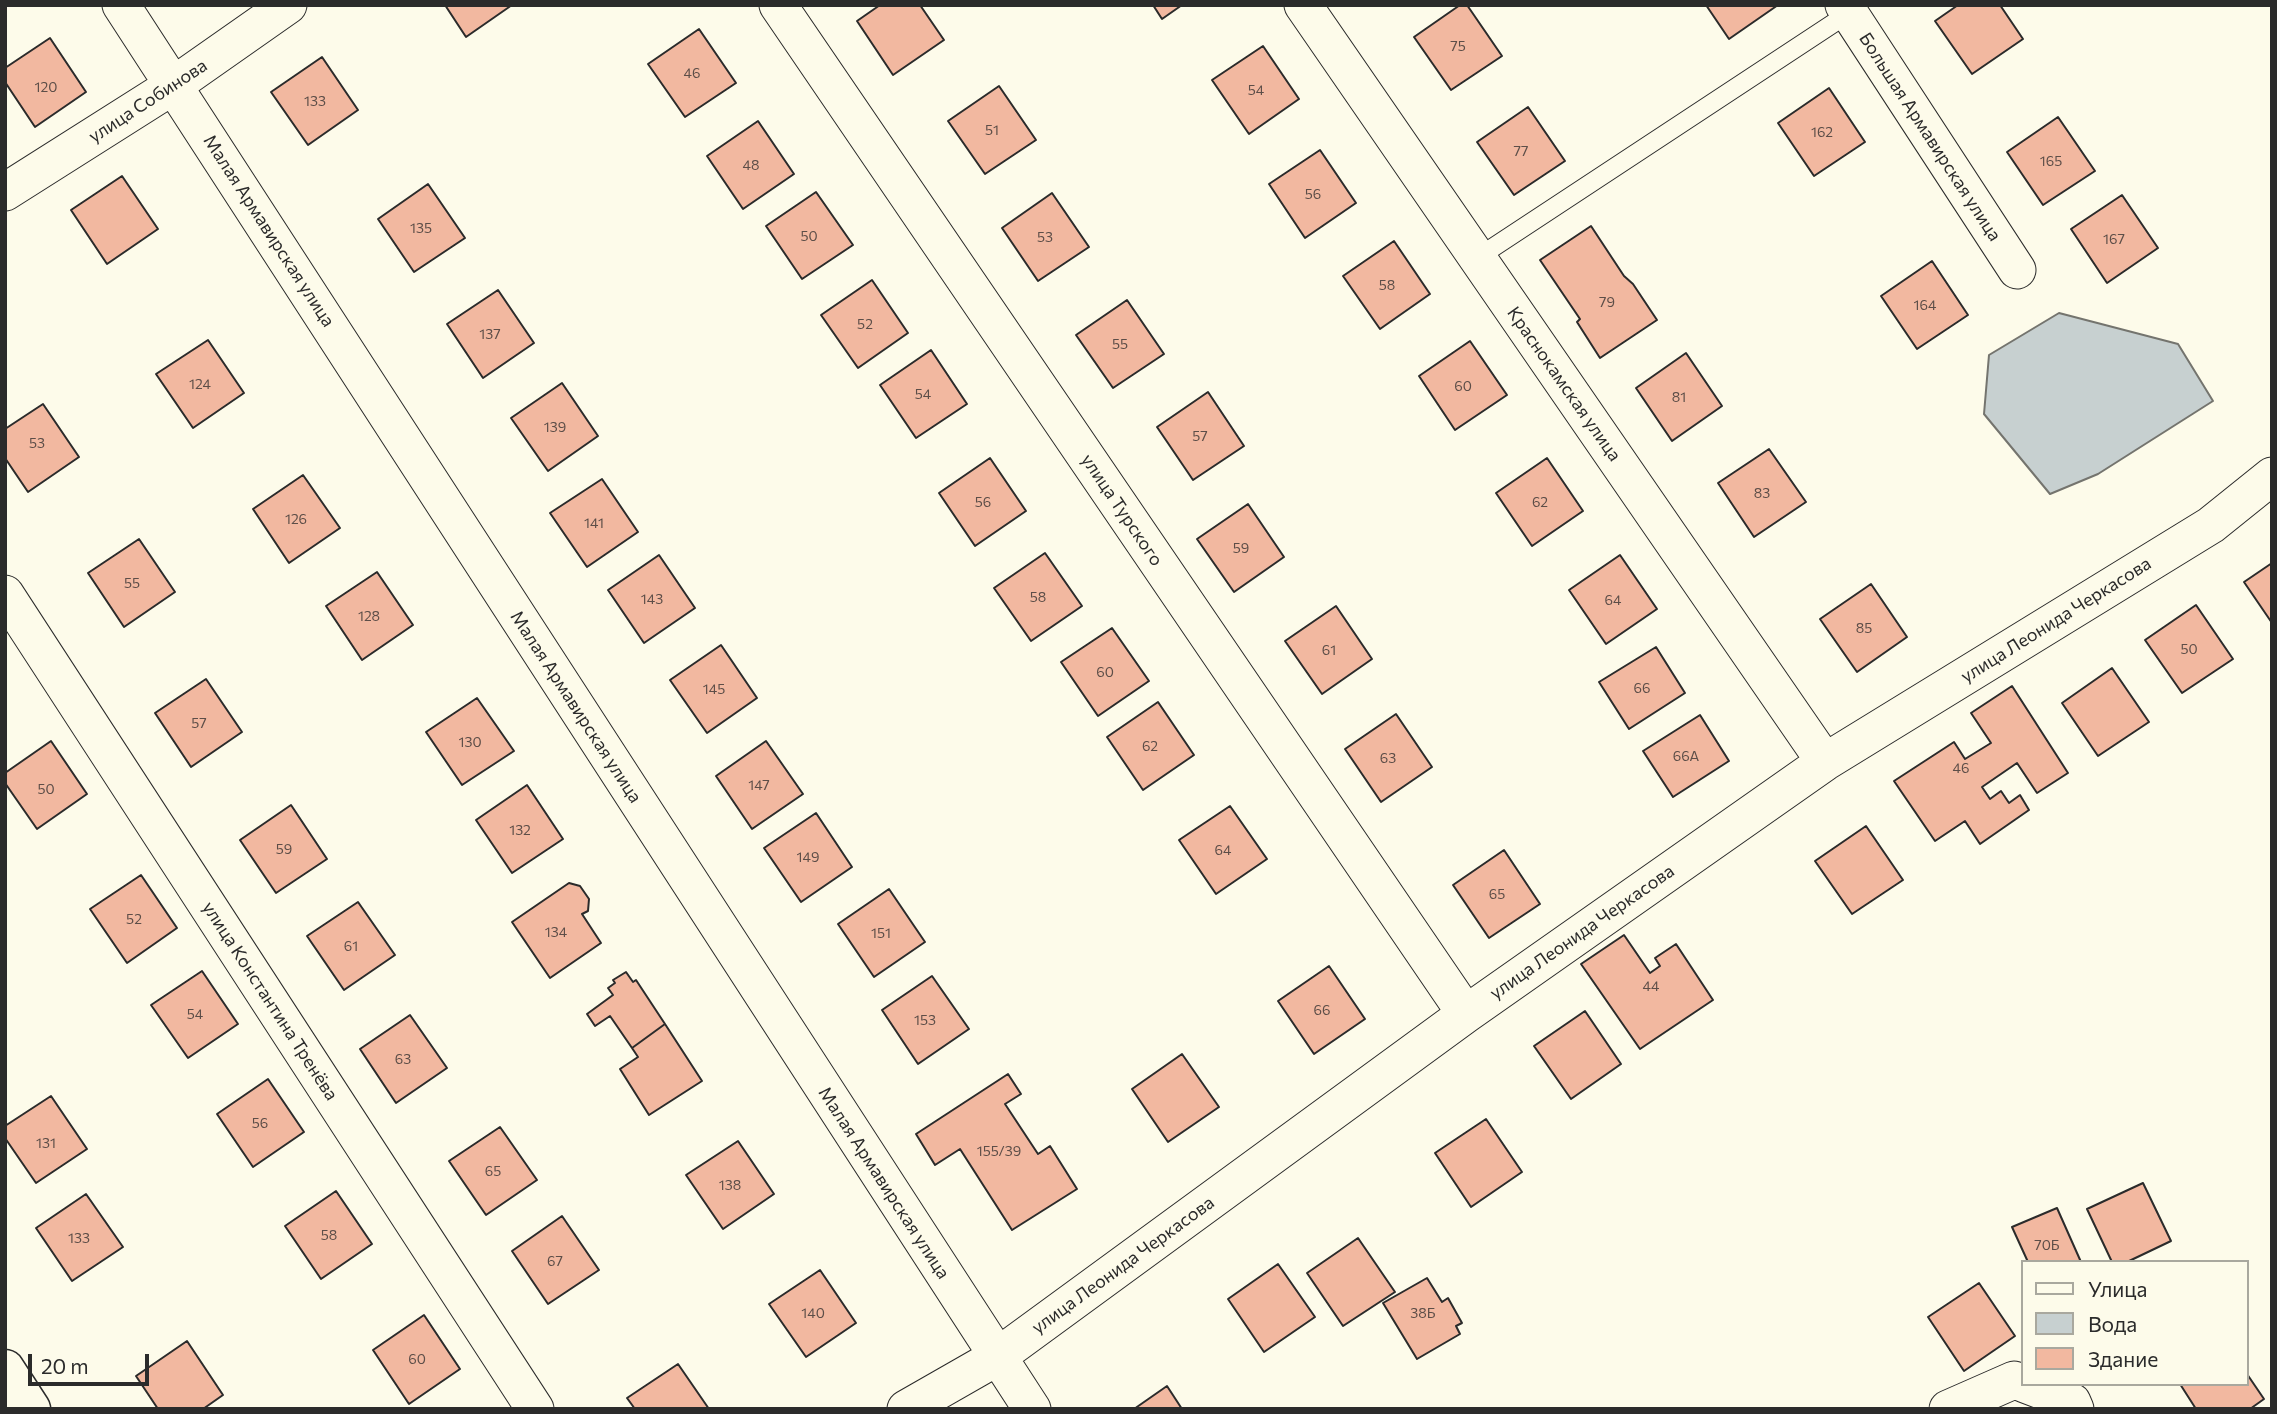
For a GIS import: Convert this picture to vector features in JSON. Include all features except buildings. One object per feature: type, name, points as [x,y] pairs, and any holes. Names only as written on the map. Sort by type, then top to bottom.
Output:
[{"type":"street","name":"Малая Армавирская улица","points":[[121,5],[1032,1409]]},
{"type":"street","name":"улица Собинова","points":[[5,192],[174,85],[288,5]]},
{"type":"street","name":"улица Турского","points":[[778,5],[1466,1014]]},
{"type":"street","name":"Краснокамская улица","points":[[1303,5],[1825,762]]},
{"type":"street","name":"Большая Армавирская улица","points":[[1847,9],[2017,270]]},
{"type":"street","name":"улица Леонида Черкасова","points":[[906,1409],[997,1357],[1466,1014],[1825,762],[2211,525],[2272,476]]},
{"type":"street","name":"улица Константина Тренёва","points":[[5,594],[535,1409]]},
{"type":"street","points":[[5,1369],[31,1409]]},
{"type":"street","points":[[1948,1409],[2014,1380],[2022,1383]]},
{"type":"street","points":[[2029,1386],[2071,1402],[2075,1409]]},
{"type":"lane","points":[[1477,258],[1847,9]]},
{"type":"water","points":[[2059,313],[2178,344],[2213,401],[2098,474],[2050,494],[1984,414],[1989,355]]}]
